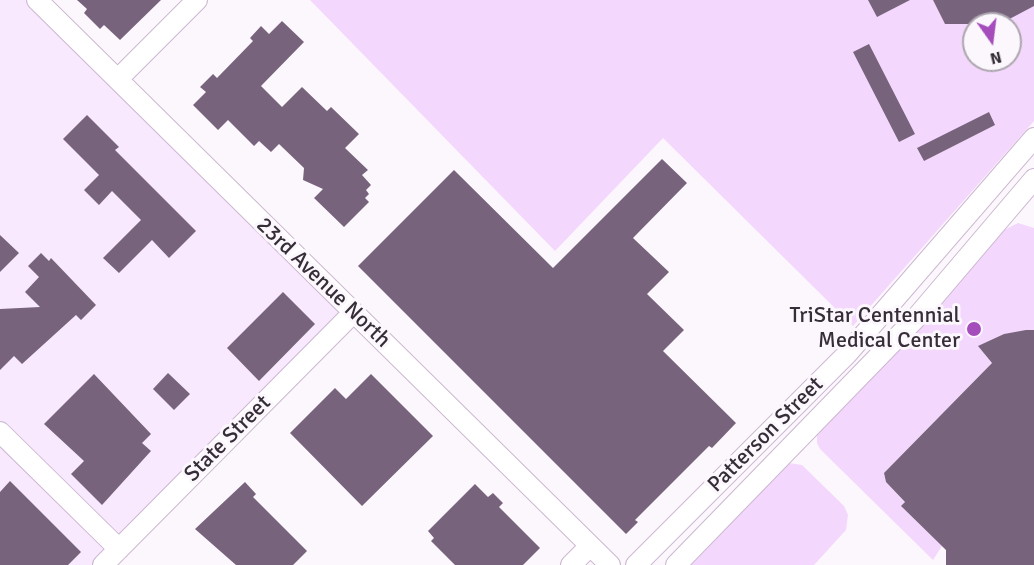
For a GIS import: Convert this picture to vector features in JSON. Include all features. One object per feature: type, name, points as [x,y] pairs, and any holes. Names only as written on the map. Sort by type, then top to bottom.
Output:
[{"type":"street","name":"23rd Avenue North","points":[[37,0],[610,565]]},
{"type":"street","points":[[117,79],[197,0]]},
{"type":"street","name":"Patterson Street","points":[[636,565],[847,354],[1034,138]]},
{"type":"street","points":[[676,565],[915,319],[1030,193],[1003,176]]},
{"type":"street","name":"State Street","points":[[103,565],[353,313]]},
{"type":"street","points":[[0,432],[119,549]]},
{"type":"street","points":[[571,565],[590,546]]},
{"type":"shaded area","points":[[0,0],[37,0],[347,307],[103,565],[0,565]]},
{"type":"shaded area","points":[[310,0],[1034,0],[1034,121],[853,326],[663,138],[555,251]]},
{"type":"shaded area","points":[[1018,223],[1034,228],[1034,331],[1004,334],[979,347],[992,363],[884,473],[886,482],[905,502],[902,507],[942,546],[933,560],[820,449],[817,435],[1004,230]]},
{"type":"shaded area","points":[[789,463],[802,465],[844,506],[848,515],[846,530],[814,565],[691,565]]},
{"type":"building","points":[[77,0],[161,0],[120,40],[104,25],[100,29],[84,13],[87,9]]},
{"type":"building","points":[[868,0],[910,0],[877,17]]},
{"type":"building","points":[[933,0],[1034,0],[1034,6],[1022,12],[962,12],[962,24],[945,24]]},
{"type":"building","points":[[282,21],[304,42],[261,86],[282,107],[302,87],[327,111],[331,107],[359,134],[345,148],[368,170],[362,175],[371,185],[366,190],[369,194],[365,198],[369,202],[344,227],[314,198],[323,189],[303,180],[304,168],[279,144],[271,152],[259,141],[254,146],[228,120],[218,130],[193,105],[206,92],[200,87],[213,74],[217,78],[253,41],[250,38],[261,26],[269,34]]},
{"type":"building","points":[[869,44],[915,134],[899,142],[853,52]]},
{"type":"building","points":[[989,112],[995,125],[924,161],[917,148]]},
{"type":"building","points":[[87,115],[119,147],[115,150],[196,231],[169,258],[152,240],[119,273],[103,258],[141,220],[112,191],[99,205],[84,190],[99,175],[63,139]]},
{"type":"building","points":[[662,159],[687,183],[633,238],[669,272],[647,294],[684,330],[663,351],[736,423],[712,448],[709,446],[635,520],[638,522],[626,534],[358,266],[454,170],[553,268]]},
{"type":"building","points":[[0,235],[19,253],[0,272]]},
{"type":"building","points":[[41,253],[49,261],[51,258],[96,305],[81,320],[76,315],[22,364],[14,356],[0,370],[0,309],[40,307],[25,292],[39,277],[28,266]]},
{"type":"building","points":[[283,292],[315,324],[259,381],[227,348]]},
{"type":"building","name":"TriStar Centennial Medical Center","points":[[1034,330],[1034,565],[946,565],[946,550],[901,506],[905,502],[886,482],[884,473],[992,363],[978,346],[1004,334]]},
{"type":"building","points":[[168,373],[190,394],[174,410],[153,389]]},
{"type":"building","points":[[94,374],[151,434],[142,443],[151,451],[102,505],[71,474],[84,461],[44,424]]},
{"type":"building","points":[[371,374],[433,436],[362,506],[290,433],[335,388],[346,399]]},
{"type":"building","points":[[10,481],[81,552],[68,565],[0,565],[0,492]]},
{"type":"building","points":[[245,482],[256,494],[253,497],[307,551],[293,565],[236,565],[195,529]]},
{"type":"building","points":[[475,484],[488,497],[493,493],[503,503],[499,507],[540,548],[523,565],[455,565],[431,541],[434,538],[428,531]]},
{"type":"place","name":"TriStar Centennial Medical Center","points":[[974,329]]}]
